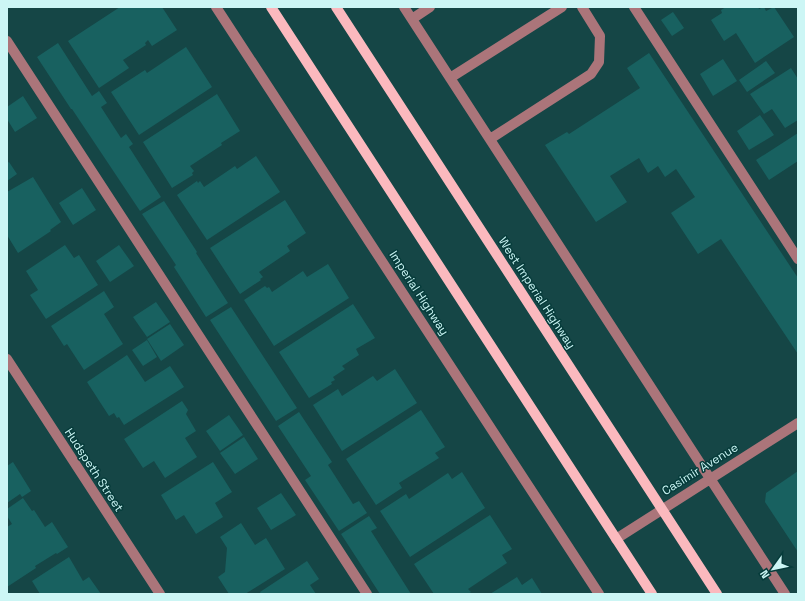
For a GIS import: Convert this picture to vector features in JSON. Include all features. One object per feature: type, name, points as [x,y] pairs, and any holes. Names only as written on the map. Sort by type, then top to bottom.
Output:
[{"type":"main road","points":[[271,7],[652,594]]},
{"type":"main road","name":"West Imperial Highway","points":[[336,7],[717,594]]},
{"type":"street","name":"Imperial Highway","points":[[216,7],[599,594]]},
{"type":"street","points":[[404,7],[784,594]]},
{"type":"street","points":[[412,19],[430,7]]},
{"type":"street","points":[[450,78],[562,7]]},
{"type":"street","points":[[490,139],[591,74],[599,62],[600,36],[582,7]]},
{"type":"street","points":[[634,7],[798,259]]},
{"type":"street","points":[[7,41],[367,594]]},
{"type":"street","name":"Hudspeth Street","points":[[7,359],[160,594]]},
{"type":"street","name":"Casimir Avenue","points":[[616,538],[798,423]]},
{"type":"building","points":[[120,7],[162,7],[177,30],[152,46],[148,40],[145,43],[146,45],[123,60],[129,68],[99,88],[68,41]]},
{"type":"building","points":[[726,7],[758,7],[759,9],[764,7],[766,11],[774,7],[794,37],[755,63],[736,33],[724,41],[711,20],[722,13],[721,10]]},
{"type":"building","points":[[673,12],[684,28],[672,36],[661,20]]},
{"type":"building","points":[[58,43],[92,96],[99,91],[107,103],[101,107],[121,138],[126,134],[133,144],[129,147],[161,197],[140,211],[37,57]]},
{"type":"building","points":[[186,47],[212,87],[139,135],[111,92],[145,70],[147,73]]},
{"type":"building","points":[[649,53],[798,278],[798,354],[721,239],[698,254],[671,213],[695,197],[676,169],[665,177],[658,166],[648,173],[639,158],[610,176],[627,202],[596,222],[545,145],[567,132],[569,134],[640,88],[627,68]]},
{"type":"building","points":[[723,59],[737,81],[713,96],[700,74]]},
{"type":"building","points":[[766,61],[775,73],[747,92],[739,80]]},
{"type":"building","points":[[791,68],[798,79],[798,120],[785,128],[772,109],[764,114],[750,94]]},
{"type":"building","points":[[217,94],[240,131],[190,166],[194,171],[192,173],[193,175],[172,188],[143,142]]},
{"type":"building","points":[[23,96],[37,118],[15,132],[7,119],[7,107]]},
{"type":"building","points":[[760,115],[774,135],[749,150],[737,131]]},
{"type":"building","points":[[798,133],[798,161],[769,180],[756,160]]},
{"type":"building","points":[[256,156],[280,192],[207,240],[177,195],[197,181],[198,183],[200,181],[204,187],[235,166],[237,169]]},
{"type":"building","points":[[9,162],[17,174],[7,181],[7,163]]},
{"type":"building","points":[[33,177],[61,222],[50,230],[51,231],[18,253],[7,235],[7,192]]},
{"type":"building","points":[[82,188],[96,210],[73,225],[59,203]]},
{"type":"building","points":[[285,200],[306,233],[287,246],[290,251],[259,272],[263,277],[260,279],[261,280],[240,294],[210,248]]},
{"type":"building","points":[[164,201],[228,303],[206,317],[174,267],[176,265],[142,214]]},
{"type":"building","points":[[65,245],[74,258],[79,255],[98,285],[46,319],[30,295],[38,290],[26,271]]},
{"type":"building","points":[[119,245],[134,266],[110,282],[96,261]]},
{"type":"building","points":[[328,264],[349,298],[274,346],[244,300],[265,286],[267,288],[269,287],[272,292],[303,271],[307,277]]},
{"type":"building","points":[[104,291],[114,307],[104,314],[123,344],[84,370],[67,344],[64,346],[51,326]]},
{"type":"building","points":[[156,302],[170,322],[147,337],[133,317]]},
{"type":"building","points":[[353,304],[375,338],[356,349],[359,355],[342,366],[345,369],[333,377],[335,380],[331,382],[332,384],[309,398],[279,352]]},
{"type":"building","points":[[231,307],[297,408],[276,421],[210,320]]},
{"type":"building","points":[[170,324],[184,345],[161,361],[147,339]]},
{"type":"building","points":[[147,340],[157,357],[143,366],[132,350]]},
{"type":"building","points":[[127,355],[145,382],[170,366],[184,387],[124,425],[119,417],[117,418],[114,413],[109,416],[87,382]]},
{"type":"building","points":[[395,369],[417,403],[342,451],[313,405],[338,389],[342,396],[373,376],[377,381]]},
{"type":"building","points":[[182,401],[188,410],[186,414],[196,431],[185,438],[197,457],[165,478],[154,461],[143,468],[124,439]]},
{"type":"building","points":[[421,410],[445,447],[435,453],[439,458],[399,483],[402,488],[376,505],[346,459]]},
{"type":"building","points":[[299,412],[332,462],[328,465],[353,504],[359,501],[367,513],[339,531],[305,480],[311,476],[278,426]]},
{"type":"building","points":[[229,415],[243,435],[220,451],[206,431]]},
{"type":"building","points":[[244,437],[258,459],[235,474],[220,453]]},
{"type":"building","points":[[13,462],[31,491],[22,497],[20,494],[7,503],[7,466]]},
{"type":"building","points":[[213,462],[232,492],[215,503],[223,517],[196,534],[184,515],[176,520],[161,495]]},
{"type":"building","points":[[798,471],[798,552],[765,502],[766,493]]},
{"type":"building","points":[[462,472],[485,508],[410,557],[380,511],[406,494],[409,499],[448,473],[452,479]]},
{"type":"building","points":[[281,493],[296,515],[271,530],[257,508]]},
{"type":"building","points":[[23,498],[32,511],[34,510],[45,527],[52,522],[68,547],[35,566],[36,568],[7,587],[7,527],[12,524],[7,516],[7,509]]},
{"type":"building","points":[[490,515],[512,549],[502,555],[507,563],[468,589],[471,592],[468,594],[434,594],[414,564]]},
{"type":"building","points":[[369,516],[377,528],[371,531],[411,594],[380,594],[341,534]]},
{"type":"building","points":[[241,523],[255,545],[266,538],[285,569],[245,594],[229,594],[218,577],[225,572],[227,548],[220,537]]},
{"type":"building","points":[[69,557],[83,581],[89,577],[101,594],[40,594],[32,581]]},
{"type":"building","points":[[307,561],[319,579],[310,585],[316,594],[261,594],[260,592]]},
{"type":"building","points":[[517,577],[522,585],[532,578],[542,594],[490,594]]}]
